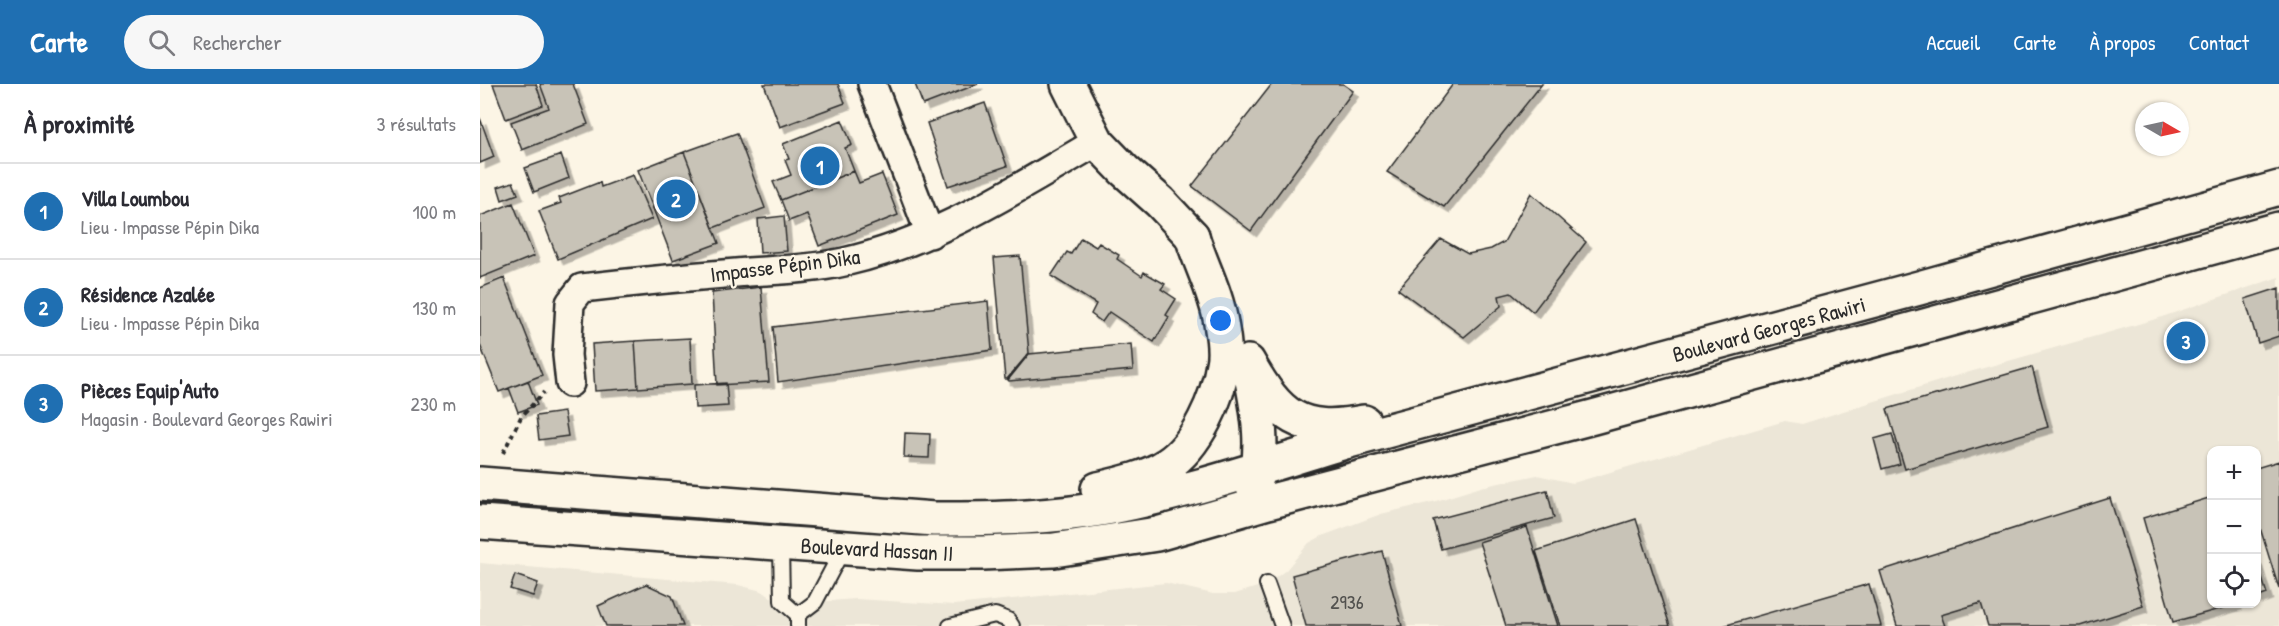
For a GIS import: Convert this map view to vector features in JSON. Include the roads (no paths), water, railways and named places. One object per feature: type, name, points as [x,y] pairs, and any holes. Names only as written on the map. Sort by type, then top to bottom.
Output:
[{"type":"main road","points":[[1068,84],[1097,141],[1210,254],[1238,313],[1258,420],[1259,468],[1249,496],[1217,511],[1147,527],[1138,537]]},
{"type":"main road","name":"Boulevard Georges Rawiri","points":[[1259,468],[1345,442],[2279,188]]},
{"type":"main road","name":"Boulevard Georges Rawiri","points":[[1268,502],[1593,417],[2279,229]]},
{"type":"main road","points":[[934,519],[966,499],[1083,492],[1125,482],[1166,466],[1182,452],[1200,428],[1215,398],[1224,362],[1221,322],[1215,298],[1192,236]]},
{"type":"main road","points":[[1248,362],[1263,389],[1279,407],[1294,418],[1322,426],[1374,420],[1621,349],[1645,347],[1679,353]]},
{"type":"main road","name":"Boulevard Hassan II","points":[[480,484],[934,519],[1010,519],[1110,507],[1259,468]]},
{"type":"main road","name":"Boulevard Hassan II","points":[[480,522],[843,549],[918,553],[982,553],[1054,550],[1138,537],[1194,524],[1268,502]]},
{"type":"street","points":[[872,84],[930,234]]},
{"type":"street","name":"Impasse Pépin Dika","points":[[570,383],[567,355],[570,303],[582,288],[843,262],[930,234],[979,210],[1097,141]]},
{"type":"lane","points":[[781,545],[782,601],[798,620],[815,602],[843,549]]},
{"type":"lane","points":[[1267,584],[1282,626]]},
{"type":"lane","points":[[950,626],[995,615],[1008,620],[1012,626]]},
{"type":"place","name":"Villa Loumbou","points":[[820,166]]},
{"type":"place","name":"Résidence Azalée","points":[[676,199]]},
{"type":"place","name":"Pièces Equip'Auto","points":[[2186,341]]}]
